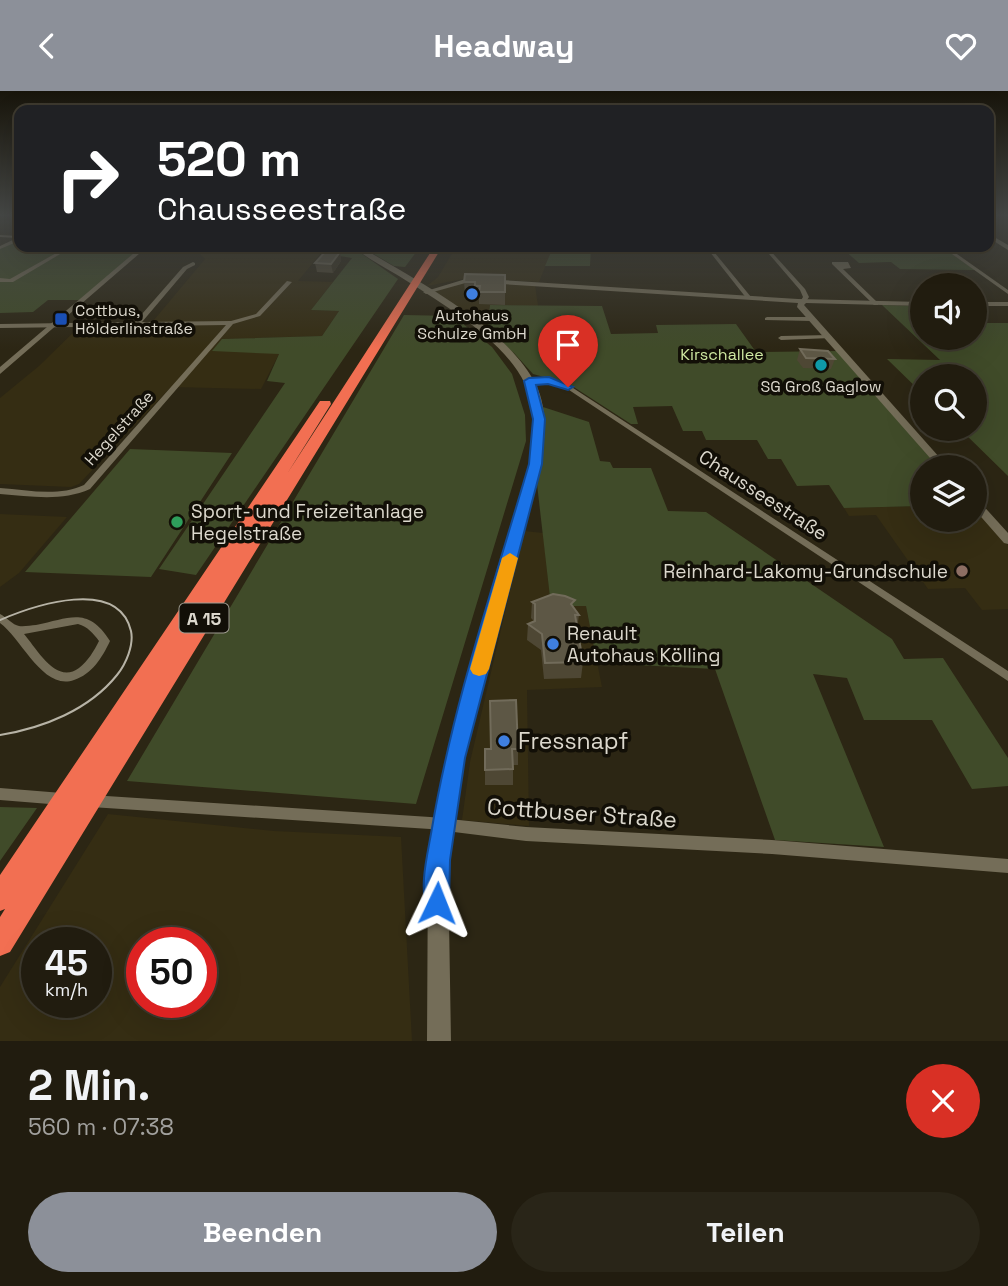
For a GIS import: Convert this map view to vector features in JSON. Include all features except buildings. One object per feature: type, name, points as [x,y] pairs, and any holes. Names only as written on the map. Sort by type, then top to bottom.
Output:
[{"type":"highway","name":"A 15","points":[[0,942],[412,292],[423,260]]},
{"type":"highway","name":"A 15","points":[[417,273],[427,260]]},
{"type":"highway","name":"A 15","points":[[0,898],[412,292]]},
{"type":"main road","points":[[373,260],[412,292],[498,344],[519,364],[529,381],[539,419],[535,464],[454,758],[443,825],[437,903],[439,1041]]},
{"type":"street","points":[[0,281],[12,281],[47,260]]},
{"type":"street","points":[[0,372],[129,260]]},
{"type":"street","points":[[719,260],[749,298]]},
{"type":"street","points":[[777,260],[805,293],[806,297],[800,302]]},
{"type":"street","points":[[963,260],[1008,292]]},
{"type":"street","points":[[137,324],[186,268],[193,264]]},
{"type":"street","points":[[838,267],[876,304]]},
{"type":"street","points":[[412,292],[469,280],[800,302],[910,304]]},
{"type":"street","points":[[0,326],[231,323],[258,315],[289,282]]},
{"type":"street","points":[[800,302],[932,455]]},
{"type":"street","points":[[987,304],[1008,304]]},
{"type":"street","points":[[767,319],[812,319]]},
{"type":"street","name":"Hegelstraße","points":[[0,491],[64,494],[88,487],[231,323]]},
{"type":"street","points":[[781,338],[829,337]]},
{"type":"street","name":"Chausseestraße","points":[[529,381],[549,381],[568,387],[1008,677]]},
{"type":"street","points":[[987,516],[1008,540]]},
{"type":"street","points":[[0,618],[17,631],[53,674],[65,677],[81,672],[92,664],[105,641],[96,626],[89,621],[64,622],[34,631],[17,631]]},
{"type":"street","name":"Cottbuser Straße","points":[[0,794],[443,825],[526,834],[772,847],[1008,866]]},
{"type":"shaded area","points":[[204,260],[315,260],[298,281],[333,282],[311,310],[339,311],[322,336],[222,339],[279,354],[261,389],[171,387],[79,484],[71,487],[0,484],[0,398],[39,366],[79,327],[149,326]]},
{"type":"shaded area","points":[[448,260],[548,260],[539,282],[468,278],[427,286],[438,277]]},
{"type":"shaded area","points":[[463,282],[535,285],[538,306],[490,305],[487,330],[432,292]]},
{"type":"shaded area","name":"Reinhard-Lakomy-Grundschule","points":[[910,506],[910,532],[987,532],[987,521],[1008,545],[1008,609],[982,610],[965,588],[928,589],[876,515],[849,516],[844,508]]},
{"type":"shaded area","points":[[0,514],[67,517],[19,573],[0,587]]},
{"type":"shaded area","points":[[524,531],[543,533],[551,606],[586,606],[602,687],[527,690],[529,826],[462,820],[470,762]]},
{"type":"shaded area","points":[[108,814],[274,831],[401,837],[412,1041],[0,1041],[0,987],[21,953],[21,1018],[112,1018],[112,927],[37,927]]},
{"type":"green space","points":[[0,260],[126,260],[81,300],[48,300],[33,312],[0,313]]},
{"type":"green space","points":[[350,260],[371,260],[398,279],[196,575],[159,569],[285,383],[267,381],[279,354],[212,351],[222,339],[322,336],[339,311],[311,310]]},
{"type":"green space","points":[[384,260],[410,260],[405,267],[394,266]]},
{"type":"green space","points":[[547,260],[590,260],[590,266],[545,266]]},
{"type":"green space","points":[[856,260],[961,260],[975,270],[900,269],[891,262],[859,263]]},
{"type":"green space","name":"Kirschallee","points":[[490,305],[602,306],[611,334],[658,333],[656,325],[736,324],[756,352],[837,351],[910,434],[910,441],[916,441],[928,455],[910,455],[910,506],[844,508],[829,485],[797,486],[781,459],[768,459],[757,440],[706,440],[702,431],[683,431],[672,406],[633,407],[638,424],[631,424],[569,384],[533,374],[487,330]]},
{"type":"green space","points":[[882,305],[910,306],[910,332]]},
{"type":"green space","points":[[404,315],[453,316],[492,347],[512,374],[525,415],[526,441],[416,804],[127,781]]},
{"type":"green space","points":[[987,323],[1008,323],[1008,476],[972,441],[987,441],[987,364],[910,364],[910,381],[887,359],[940,360],[929,350],[987,350]]},
{"type":"green space","points":[[540,406],[589,422],[600,461],[610,462],[613,468],[651,468],[668,511],[706,512],[892,639],[904,659],[943,658],[1008,758],[1008,786],[972,789],[932,720],[864,720],[847,678],[813,674],[884,847],[775,840],[715,669],[597,663],[586,606],[551,606],[537,484],[543,442]]},
{"type":"green space","points":[[130,449],[232,453],[151,577],[25,572]]},
{"type":"green space","points":[[0,807],[37,808],[0,861]]},
{"type":"tram line","points":[[0,620],[53,603],[93,600],[110,604],[123,614],[132,636],[120,671],[93,698],[49,722],[0,735]]},
{"type":"slow traffic","points":[[479,669],[510,558]]},
{"type":"place","name":"Autohaus Schulze GmbH","points":[[472,294]]},
{"type":"place","name":"Cottbus, Hölderlinstraße","points":[[61,319]]},
{"type":"place","name":"SG Groß Gaglow","points":[[821,365]]},
{"type":"place","name":"Sport- und Freizeitanlage Hegelstraße","points":[[177,522]]},
{"type":"place","name":"Reinhard-Lakomy-Grundschule","points":[[962,571]]},
{"type":"place","name":"Renault Autohaus Kölling","points":[[553,644]]},
{"type":"place","name":"Fressnapf","points":[[504,741]]},
{"type":"route","points":[[437,903],[438,860],[454,758],[535,464],[539,419],[529,381],[549,381],[568,387]]}]
